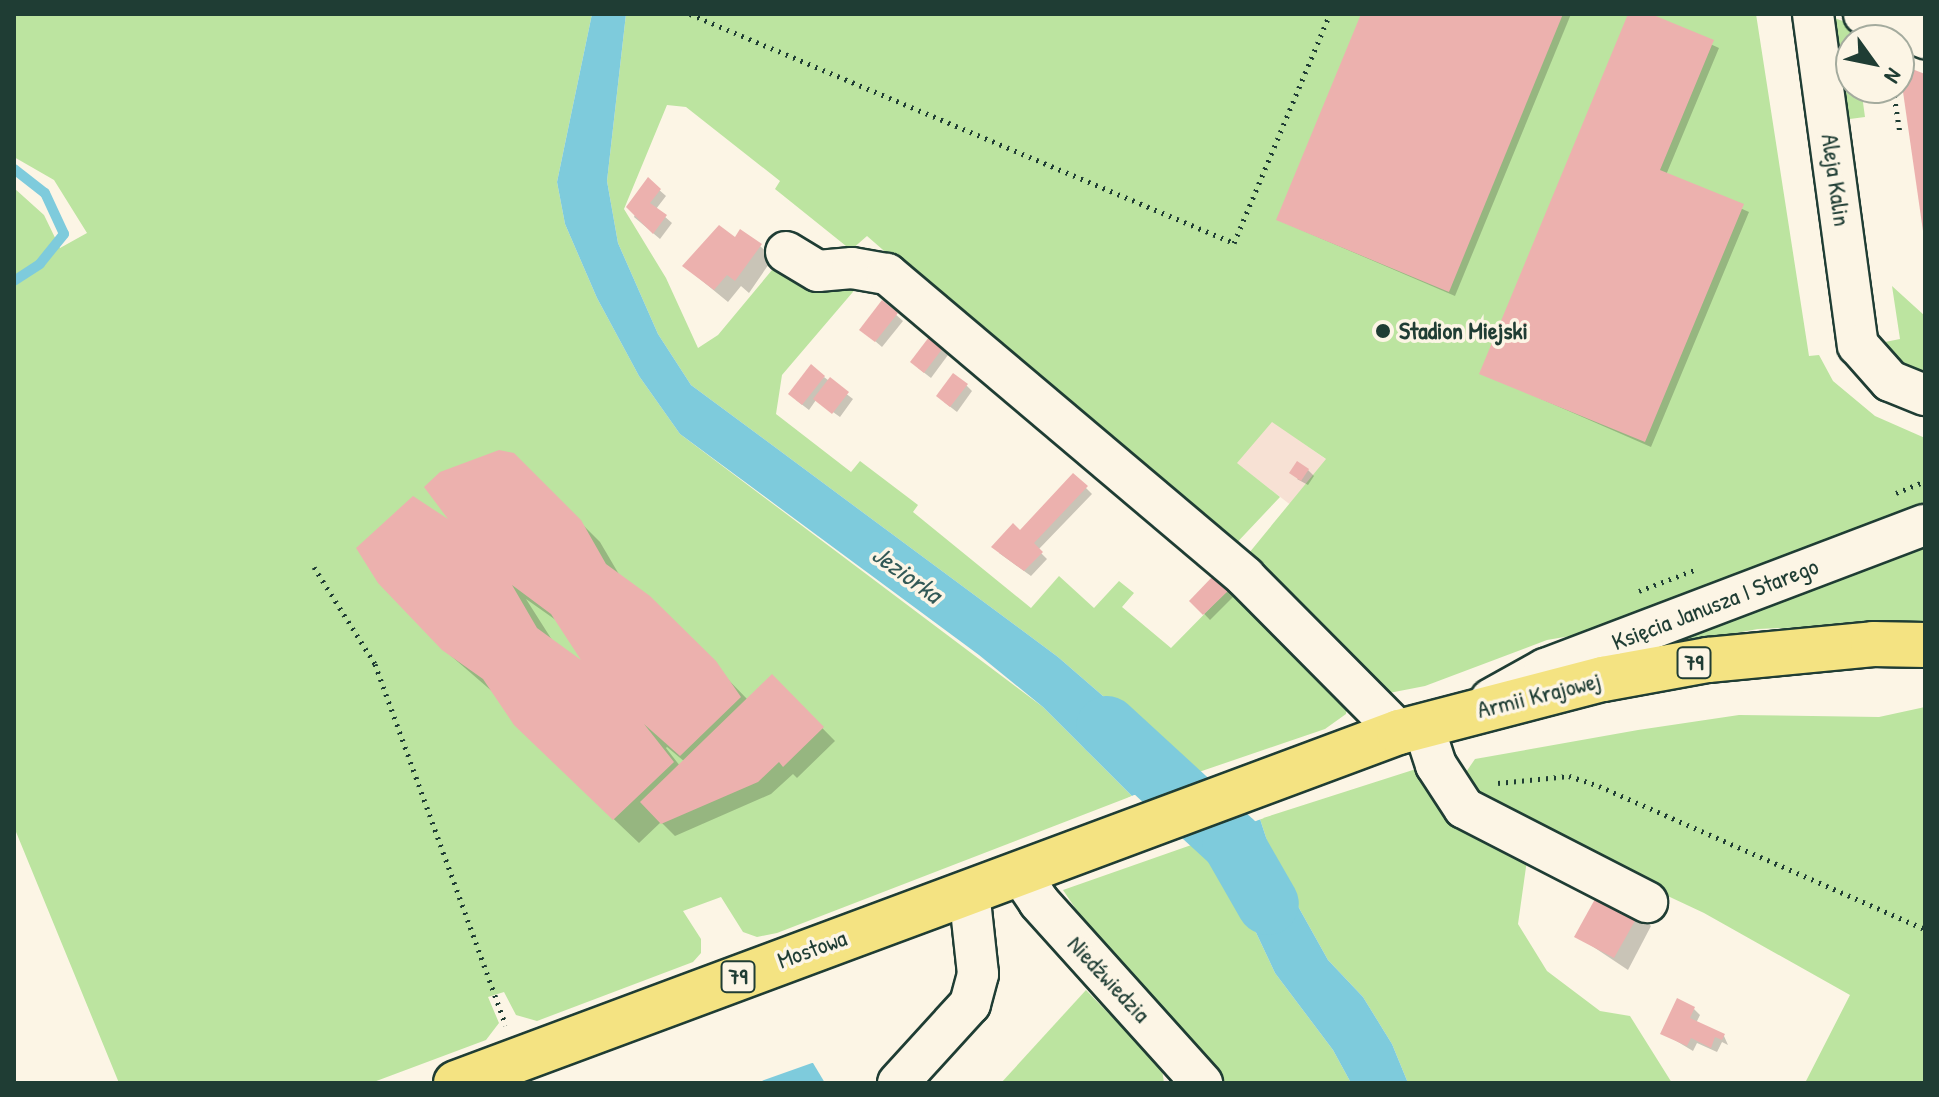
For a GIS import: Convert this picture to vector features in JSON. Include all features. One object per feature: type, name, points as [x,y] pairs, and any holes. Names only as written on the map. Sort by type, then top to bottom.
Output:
[{"type":"main road","name":"Armii Krajowej","points":[[1167,814],[1411,728],[1467,713],[1708,660],[1873,644],[1925,645]]},
{"type":"main road","name":"Mostowa","points":[[456,1083],[1167,814]]},
{"type":"street","name":"Aleja Kalin","points":[[1813,14],[1858,345],[1890,381],[1925,395]]},
{"type":"street","points":[[1864,14],[1925,38]]},
{"type":"street","points":[[786,252],[818,271],[852,268],[887,274],[1245,577],[1411,728],[1455,799],[1647,902]]},
{"type":"street","name":"Księcia Janusza I Starego","points":[[1467,713],[1545,669],[1925,525]]},
{"type":"street","name":"Niedźwiedzia","points":[[1038,865],[1039,902],[1202,1083]]},
{"type":"street","points":[[898,1083],[970,1004],[978,974],[969,891]]},
{"type":"path","points":[[690,14],[1234,243],[1330,14]]},
{"type":"path","points":[[1895,104],[1900,133]]},
{"type":"path","points":[[314,567],[375,664],[519,1060]]},
{"type":"path","points":[[1455,799],[1511,779],[1569,776],[1925,929]]},
{"type":"shaded area","points":[[1272,421],[1327,460],[1292,506],[1236,463]]},
{"type":"green space","points":[[14,14],[592,14],[557,182],[565,224],[597,298],[639,376],[680,434],[1043,707],[1132,796],[777,933],[757,937],[743,932],[721,897],[683,911],[701,939],[701,953],[693,962],[537,1021],[516,1015],[504,992],[488,997],[499,1023],[486,1040],[371,1083],[119,1083],[14,827],[14,188],[44,215],[60,248],[87,233],[54,180],[14,157]]},
{"type":"green space","name":"Stadion Miejski","points":[[626,14],[1756,14],[1809,356],[1819,355],[1833,381],[1875,416],[1925,438],[1925,503],[1594,632],[1547,640],[1425,686],[1384,694],[1240,564],[1326,459],[1272,422],[1237,463],[1280,497],[1229,551],[867,236],[851,250],[775,189],[780,181],[686,107],[667,105],[624,209],[666,278],[698,348],[718,335],[782,258],[858,286],[782,375],[776,414],[851,472],[860,461],[918,505],[913,512],[1031,608],[1059,576],[1094,608],[1119,581],[1134,593],[1122,607],[1171,648],[1228,590],[1214,575],[1221,569],[1347,705],[1346,714],[1325,729],[1193,774],[1058,657],[691,385],[658,334],[618,243],[607,181]]},
{"type":"green space","points":[[1829,16],[1851,24],[1835,24],[1835,64]]},
{"type":"green space","points":[[1840,104],[1863,104],[1865,117],[1842,120]]},
{"type":"green space","points":[[1892,286],[1925,316],[1925,380],[1909,373],[1875,344],[1900,339]]},
{"type":"green space","points":[[1925,545],[1925,622],[1758,629],[1659,647]]},
{"type":"green space","points":[[1925,707],[1925,1083],[1805,1083],[1850,995],[1704,913],[1527,830],[1474,798],[1464,775],[1475,759],[1739,715],[1879,717]]},
{"type":"green space","points":[[1416,769],[1527,860],[1518,924],[1547,971],[1600,1011],[1630,1016],[1672,1083],[1408,1083],[1392,1044],[1363,997],[1328,960],[1275,865],[1260,819]]},
{"type":"green space","points":[[1197,843],[1236,890],[1275,973],[1333,1050],[1351,1083],[1225,1083],[1118,972],[1063,890]]},
{"type":"green space","points":[[1086,990],[1162,1069],[1164,1083],[1001,1083]]},
{"type":"water","points":[[592,14],[626,14],[607,181],[618,243],[658,334],[691,385],[1058,657],[1193,774],[1132,796],[1043,707],[979,655],[680,434],[639,376],[597,298],[565,224],[557,182]]},
{"type":"water","points":[[1260,819],[1275,865],[1328,960],[1363,997],[1392,1044],[1408,1083],[1351,1083],[1333,1050],[1275,973],[1236,890],[1197,843]]},
{"type":"water","points":[[812,1063],[825,1083],[756,1083]]},
{"type":"pier","points":[[1196,773],[1134,800],[1128,798],[1132,796]]},
{"type":"pier","points":[[1259,816],[1264,818],[1193,844],[1195,839]]},
{"type":"building","points":[[1361,14],[1563,14],[1449,292],[1276,220]]},
{"type":"building","points":[[1628,14],[1651,14],[1714,40],[1660,170],[1744,204],[1645,442],[1479,374]]},
{"type":"building","points":[[1915,70],[1925,74],[1923,231],[1905,104],[1915,104]]},
{"type":"building","points":[[648,177],[661,189],[650,203],[667,215],[653,234],[626,207]]},
{"type":"building","points":[[719,225],[735,237],[740,229],[762,244],[735,281],[727,275],[714,290],[682,266]]},
{"type":"building","points":[[882,300],[898,313],[875,342],[859,330]]},
{"type":"building","points":[[929,337],[943,348],[924,373],[910,362]]},
{"type":"building","points":[[811,364],[825,376],[802,405],[788,394]]},
{"type":"building","points":[[953,373],[968,384],[950,407],[936,396]]},
{"type":"building","points":[[830,377],[849,392],[832,414],[813,399]]},
{"type":"building","points":[[499,450],[514,453],[581,520],[606,564],[650,596],[716,661],[741,697],[680,756],[644,724],[674,762],[613,820],[514,725],[483,679],[442,650],[378,583],[356,548],[413,496],[448,519],[424,487],[440,472]],"holes":[[[512,585],[551,614],[581,660],[537,628]]]},
{"type":"building","points":[[1297,461],[1309,469],[1301,481],[1289,473]]},
{"type":"building","points":[[1073,473],[1088,486],[1034,543],[1043,552],[1024,571],[991,547],[1013,523],[1020,530]]},
{"type":"building","points":[[1214,575],[1229,590],[1203,615],[1189,601]]},
{"type":"building","points":[[772,674],[824,727],[783,767],[779,762],[758,782],[661,824],[640,802]]},
{"type":"building","points":[[1600,890],[1640,912],[1614,958],[1574,937]]},
{"type":"building","points":[[1677,998],[1695,1007],[1690,1018],[1725,1034],[1722,1040],[1715,1037],[1711,1048],[1691,1038],[1687,1046],[1660,1034]]},
{"type":"waterway","points":[[14,169],[45,193],[64,234],[40,264],[14,281]]},
{"type":"waterway","name":"Jeziorka","points":[[1107,727],[1233,843],[1268,904]]},
{"type":"place","name":"Stadion Miejski","points":[[1383,331]]}]
